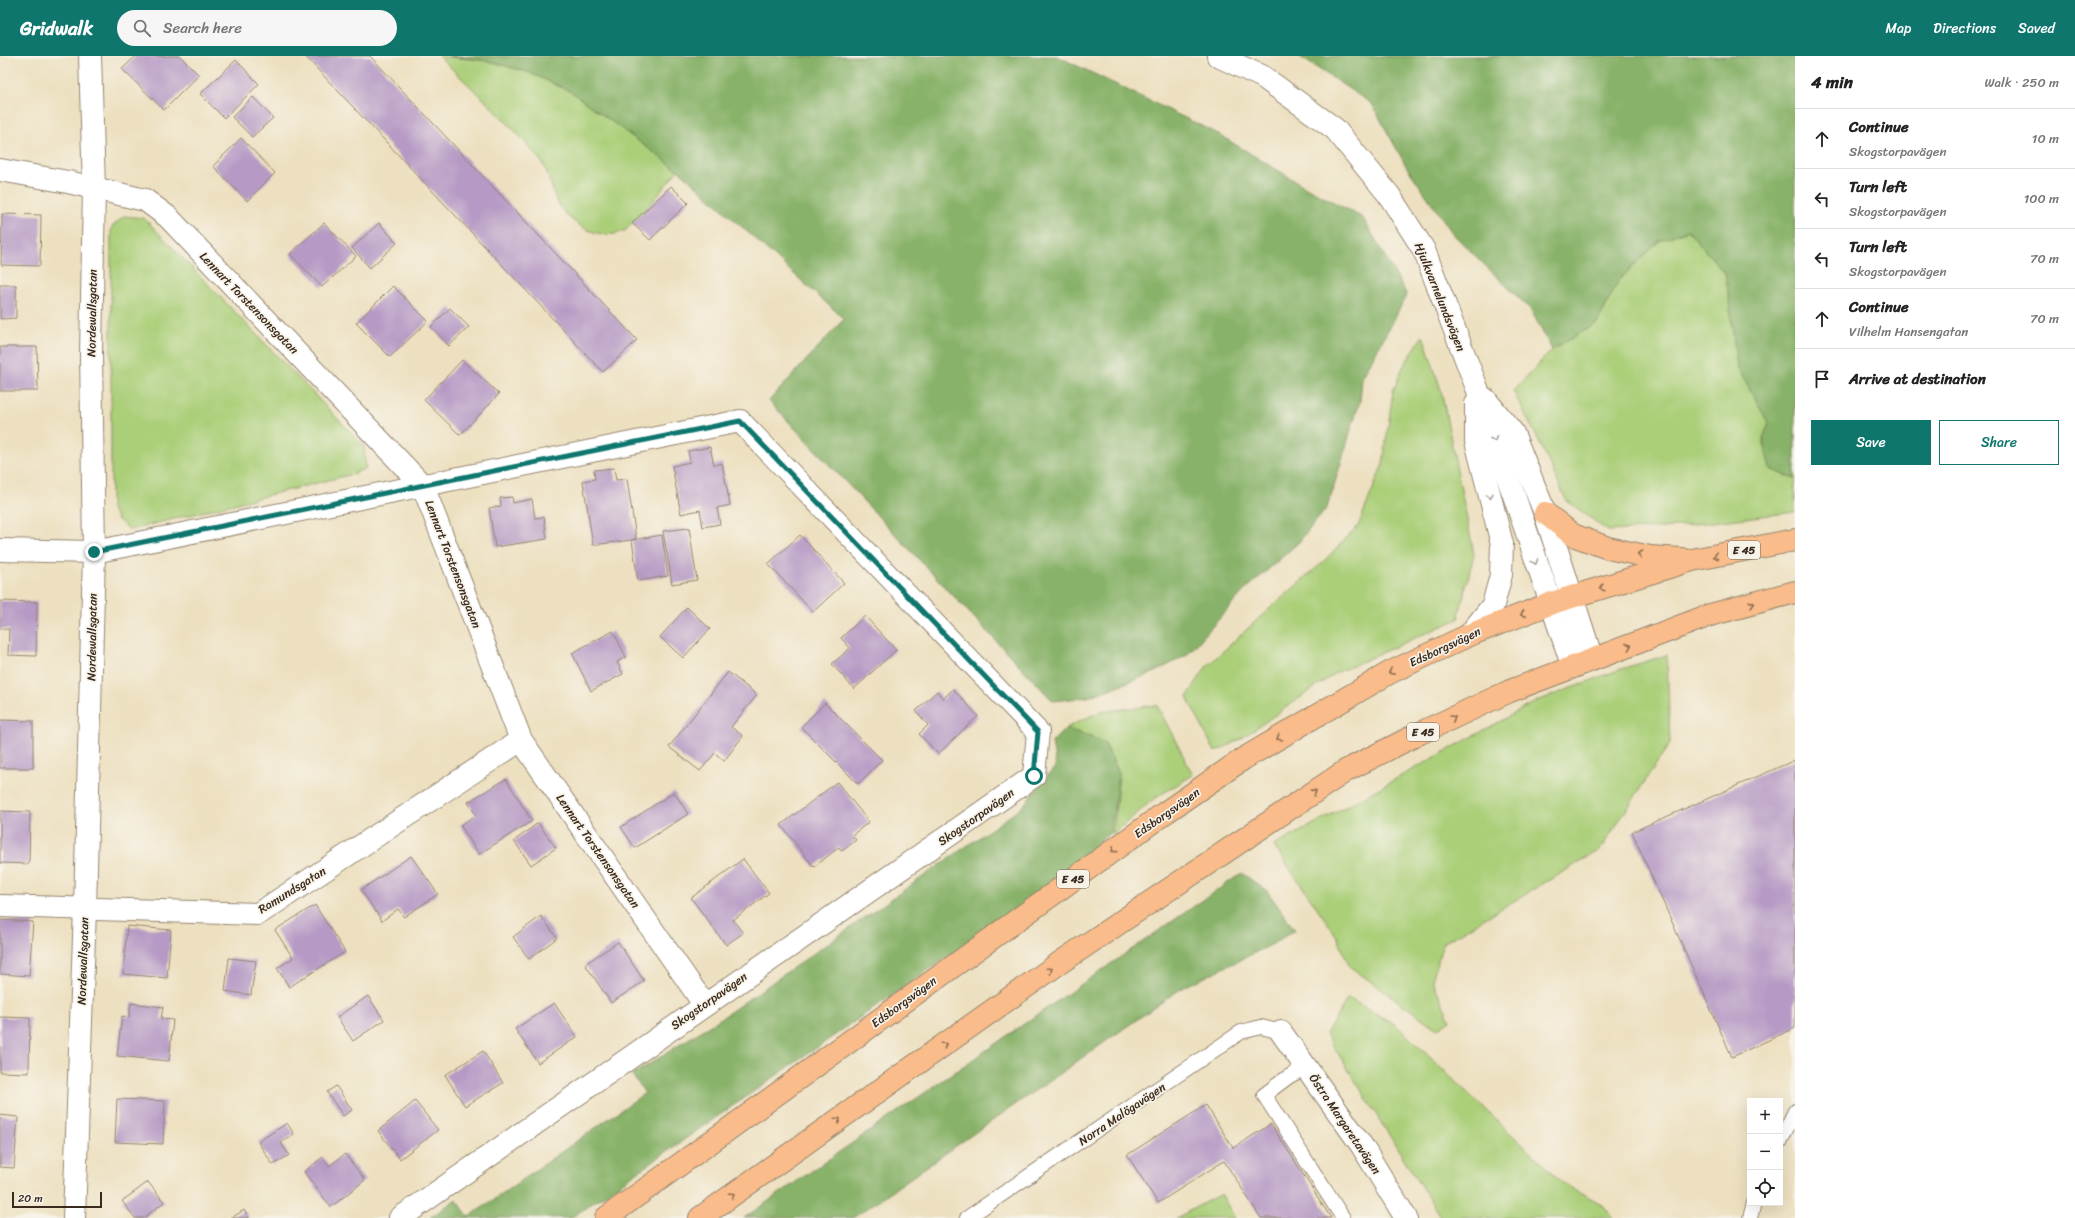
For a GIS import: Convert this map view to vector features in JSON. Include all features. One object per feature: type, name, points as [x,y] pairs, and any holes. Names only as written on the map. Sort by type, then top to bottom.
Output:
[{"type":"highway","name":"E 45","points":[[1546,514],[1573,535],[1608,548],[1650,557],[1692,560]]},
{"type":"highway","name":"Edsborgsvägen","points":[[606,1218],[1031,910],[1244,759],[1388,673],[1469,635],[1552,603],[1692,560],[1795,540]]},
{"type":"highway","name":"E 45","points":[[700,1218],[1058,964],[1347,770],[1420,733],[1510,691],[1710,615],[1795,592]]},
{"type":"street","name":"Nordewallsgatan","points":[[74,1218],[85,909],[94,552],[91,354],[94,189],[90,56]]},
{"type":"street","name":"Hjulkvarnelundsvägen","points":[[1218,56],[1263,77],[1335,129],[1388,195],[1424,250],[1477,388],[1536,564],[1552,603],[1572,667]]},
{"type":"street","name":"Lennart Torstensonsgatan","points":[[0,170],[145,200],[168,217],[423,486],[522,740],[704,1004]]},
{"type":"street","points":[[1477,388],[1513,433],[1546,514],[1592,659]]},
{"type":"street","points":[[1469,635],[1493,605],[1501,575],[1502,544],[1476,441],[1477,388]]},
{"type":"street","name":"Skogstorpavägen","points":[[400,1218],[704,1004],[1034,776],[1038,732],[740,421],[703,427],[423,486]]},
{"type":"street","points":[[0,550],[94,552],[423,486]]},
{"type":"street","name":"Ramundsgatan","points":[[0,906],[258,914],[522,740]]},
{"type":"street","name":"Östra Margaretavägen","points":[[1281,1032],[1362,1146],[1406,1218]]},
{"type":"lane","name":"Norra Malögavägen","points":[[967,1218],[1241,1032],[1261,1027],[1281,1032]]},
{"type":"lane","points":[[1306,1067],[1288,1077],[1264,1095],[1343,1218]]},
{"type":"lane","points":[[1783,1136],[1795,1111]]},
{"type":"lane","points":[[1750,1218],[1753,1206]]},
{"type":"green space","points":[[439,56],[488,61],[528,72],[570,91],[678,170],[643,212],[624,231],[615,234],[606,234],[587,230],[571,219],[559,205],[540,160],[504,119]]},
{"type":"green space","points":[[449,56],[1057,56],[1218,134],[1304,186],[1363,218],[1407,295],[1362,378],[1360,401],[1327,508],[1298,543],[1243,592],[1187,655],[1153,673],[1088,697],[1053,701],[769,401],[844,319],[682,173],[570,91],[528,72],[488,61]]},
{"type":"green space","points":[[1299,56],[1795,56],[1795,479],[1770,469],[1763,438],[1769,424],[1737,367],[1726,275],[1688,230],[1659,241],[1619,280],[1597,323],[1552,350],[1531,310],[1453,234],[1406,166],[1372,104]]},
{"type":"green space","points":[[124,216],[144,218],[364,446],[366,468],[353,474],[130,530],[118,520],[111,508],[111,228]]},
{"type":"green space","points":[[1688,230],[1726,275],[1737,367],[1769,424],[1763,439],[1770,469],[1795,479],[1795,512],[1663,528],[1608,531],[1566,500],[1539,441],[1513,391],[1552,350],[1597,323],[1619,280],[1659,241]]},
{"type":"green space","points":[[1423,335],[1441,390],[1474,554],[1458,619],[1336,673],[1239,740],[1215,752],[1187,697],[1206,667],[1322,563],[1358,526],[1383,464],[1393,391],[1403,367]]},
{"type":"green space","points":[[1667,655],[1670,743],[1600,850],[1443,943],[1432,980],[1450,1020],[1437,1029],[1349,966],[1338,938],[1274,846],[1537,701],[1621,669]]},
{"type":"green space","points":[[1157,705],[1193,775],[1155,798],[1113,834],[1119,773],[1104,742],[1066,728],[1099,712]]},
{"type":"green space","points":[[1066,728],[1104,742],[1119,773],[1111,832],[1018,908],[571,1218],[430,1218],[456,1199],[469,1217],[645,1093],[632,1075],[723,1017],[1021,808],[1056,766],[1052,742]]},
{"type":"green space","points":[[1242,873],[1267,891],[1295,930],[1271,945],[1182,988],[853,1218],[744,1218]]},
{"type":"green space","points":[[1348,998],[1396,1025],[1564,1184],[1600,1203],[1613,1218],[1441,1218],[1326,1034]]},
{"type":"green space","points":[[1221,1194],[1235,1218],[1176,1218]]},
{"type":"building","points":[[136,56],[180,56],[199,75],[164,110],[122,69]]},
{"type":"building","points":[[305,56],[370,56],[637,340],[603,372]]},
{"type":"building","points":[[236,60],[259,84],[224,118],[200,94]]},
{"type":"building","points":[[253,97],[273,118],[252,137],[232,117]]},
{"type":"building","points":[[241,138],[275,173],[247,201],[213,166]]},
{"type":"building","points":[[671,186],[688,203],[650,240],[632,223]]},
{"type":"building","points":[[2,214],[41,215],[40,266],[1,265]]},
{"type":"building","points":[[324,223],[356,256],[322,287],[290,254]]},
{"type":"building","points":[[379,223],[397,243],[370,268],[352,248]]},
{"type":"building","points":[[0,285],[16,285],[16,318],[0,319]]},
{"type":"building","points":[[393,286],[428,321],[390,357],[356,323]]},
{"type":"building","points":[[450,308],[469,327],[449,346],[431,327]]},
{"type":"building","points":[[0,347],[37,347],[38,391],[0,391]]},
{"type":"building","points":[[462,360],[499,394],[460,435],[424,400]]},
{"type":"building","points":[[710,447],[714,465],[722,463],[730,505],[717,508],[720,524],[703,527],[700,510],[681,514],[672,466],[690,462],[688,451]]},
{"type":"building","points":[[614,468],[616,480],[627,479],[636,538],[632,540],[593,545],[583,481],[595,479],[594,470]]},
{"type":"building","points":[[512,497],[513,503],[532,499],[535,518],[544,517],[547,539],[495,547],[489,508],[501,506],[500,498]]},
{"type":"building","points":[[689,528],[697,580],[672,584],[663,531]]},
{"type":"building","points":[[662,535],[668,576],[638,581],[632,540]]},
{"type":"building","points":[[800,535],[844,583],[813,612],[768,564]]},
{"type":"building","points":[[0,601],[37,602],[36,656],[8,655],[9,629],[0,629]]},
{"type":"building","points":[[687,607],[710,629],[683,658],[660,637]]},
{"type":"building","points":[[865,616],[896,650],[854,689],[832,664],[850,648],[841,638]]},
{"type":"building","points":[[613,631],[626,657],[617,662],[623,674],[591,691],[572,653]]},
{"type":"building","points":[[728,672],[757,695],[731,727],[743,736],[724,761],[715,753],[700,771],[669,747]]},
{"type":"building","points":[[953,689],[978,716],[938,754],[919,734],[928,725],[916,711],[937,691],[943,699]]},
{"type":"building","points":[[825,703],[882,760],[858,784],[801,727]]},
{"type":"building","points":[[0,720],[33,721],[33,768],[0,768]]},
{"type":"building","points":[[1795,760],[1795,1028],[1732,1057],[1632,832]]},
{"type":"building","points":[[506,779],[532,821],[479,854],[460,825],[476,815],[468,802]]},
{"type":"building","points":[[837,782],[869,822],[852,835],[856,840],[842,851],[839,847],[814,867],[781,825]]},
{"type":"building","points":[[674,792],[688,814],[635,848],[621,827]]},
{"type":"building","points":[[0,811],[30,812],[29,864],[0,863]]},
{"type":"building","points":[[538,823],[556,848],[531,865],[514,841]]},
{"type":"building","points":[[411,856],[438,894],[404,917],[398,909],[382,921],[361,890]]},
{"type":"building","points":[[743,859],[769,893],[733,920],[743,933],[726,945],[691,898]]},
{"type":"building","points":[[315,905],[345,952],[289,987],[277,968],[293,958],[275,930]]},
{"type":"building","points":[[541,916],[557,938],[529,959],[513,937]]},
{"type":"building","points":[[0,920],[33,922],[29,976],[0,974]]},
{"type":"building","points":[[127,926],[171,930],[167,978],[123,974]]},
{"type":"building","points":[[618,942],[644,981],[611,1003],[585,964]]},
{"type":"building","points":[[229,958],[256,961],[251,995],[225,991]]},
{"type":"building","points":[[368,996],[384,1020],[353,1041],[337,1017]]},
{"type":"building","points":[[131,1003],[163,1007],[161,1019],[173,1020],[169,1061],[117,1056],[122,1016],[129,1017]]},
{"type":"building","points":[[554,1003],[577,1037],[538,1063],[515,1029]]},
{"type":"building","points":[[0,1017],[30,1018],[29,1073],[0,1072]]},
{"type":"building","points":[[483,1051],[503,1083],[465,1106],[445,1075]]},
{"type":"building","points":[[336,1086],[352,1110],[343,1116],[327,1092]]},
{"type":"building","points":[[117,1099],[165,1101],[163,1144],[115,1142]]},
{"type":"building","points":[[415,1101],[438,1130],[400,1159],[378,1131]]},
{"type":"building","points":[[1206,1105],[1233,1148],[1271,1124],[1331,1218],[1261,1218],[1224,1161],[1158,1203],[1127,1155]]},
{"type":"building","points":[[0,1115],[18,1117],[14,1168],[0,1167]]},
{"type":"building","points":[[287,1123],[294,1134],[281,1143],[289,1155],[273,1165],[258,1142]]},
{"type":"building","points":[[345,1154],[365,1180],[331,1207],[304,1172],[323,1157],[329,1166]]},
{"type":"building","points":[[148,1182],[164,1202],[144,1218],[135,1218],[122,1201]]},
{"type":"building","points":[[244,1210],[249,1218],[231,1218]]},
{"type":"route","points":[[94,552],[423,486],[703,427],[740,421],[1038,732],[1034,776]]}]
